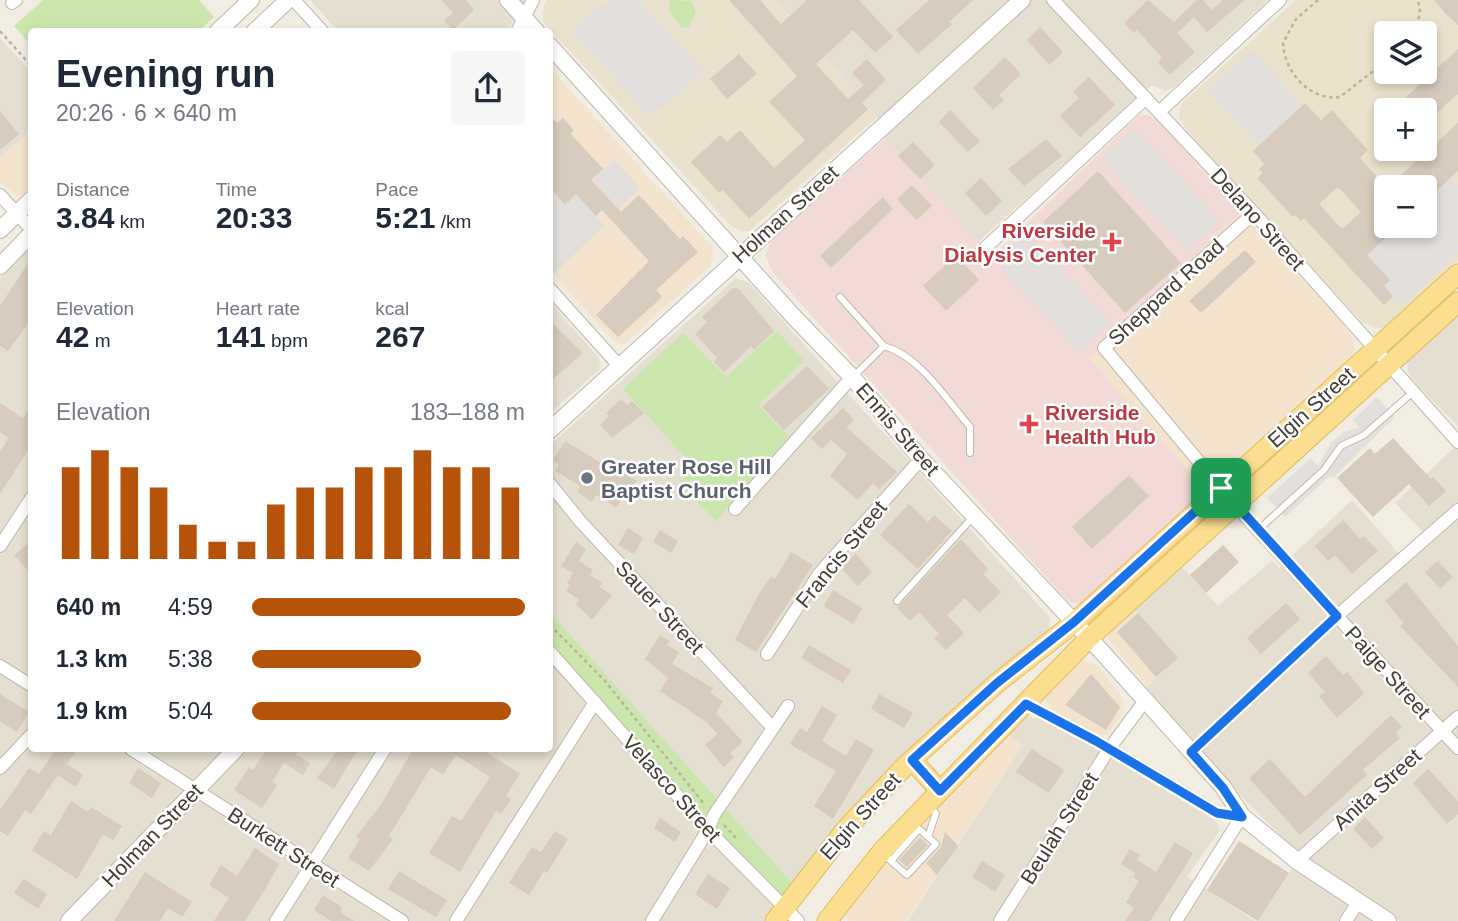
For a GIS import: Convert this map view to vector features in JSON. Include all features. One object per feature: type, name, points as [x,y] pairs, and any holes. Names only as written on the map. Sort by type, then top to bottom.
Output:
[{"type":"main road","name":"Elgin Street","points":[[779,914],[846,829],[912,760],[997,683],[1074,622],[1458,274]]},
{"type":"main road","name":"Elgin Street","points":[[827,921],[886,857],[934,797],[1089,638],[1458,302]]},
{"type":"main road","points":[[912,760],[934,797]]},
{"type":"street","points":[[221,28],[251,0]]},
{"type":"street","points":[[258,28],[288,0]]},
{"type":"street","points":[[294,0],[319,28]]},
{"type":"street","points":[[508,0],[521,24]]},
{"type":"street","points":[[521,24],[533,0]]},
{"type":"street","name":"Holman Street","points":[[553,423],[621,368],[739,255],[1022,0]]},
{"type":"street","name":"Delano Street","points":[[1053,0],[1254,213],[1458,442]]},
{"type":"street","points":[[1159,112],[1280,0]]},
{"type":"street","name":"Ennis Street","points":[[553,49],[852,377],[921,458],[1089,638],[1223,788],[1242,817]]},
{"type":"street","points":[[986,247],[1146,98]]},
{"type":"street","points":[[0,195],[28,226]]},
{"type":"street","points":[[0,230],[28,202]]},
{"type":"street","name":"Sheppard Road","points":[[1126,374],[1104,348],[1254,213]]},
{"type":"street","points":[[0,266],[28,235]]},
{"type":"street","points":[[553,292],[621,368]]},
{"type":"street","name":"Paige Street","points":[[1126,374],[1235,505],[1458,748]]},
{"type":"street","points":[[735,509],[852,377]]},
{"type":"street","name":"Francis Street","points":[[767,654],[819,574],[921,458]]},
{"type":"street","name":"Sauer Street","points":[[553,488],[580,521],[773,728]]},
{"type":"street","points":[[0,546],[28,502]]},
{"type":"street","points":[[1191,752],[1337,616],[1458,510]]},
{"type":"street","name":"Velasco Street","points":[[553,655],[779,914],[798,921]]},
{"type":"street","points":[[0,666],[28,684]]},
{"type":"street","points":[[456,921],[595,702]]},
{"type":"street","name":"Beulah Street","points":[[1000,921],[1109,749],[1144,702]]},
{"type":"street","points":[[1026,704],[1217,813],[1242,817],[1297,862],[1388,921]]},
{"type":"street","points":[[652,921],[708,830],[714,815],[788,706]]},
{"type":"street","name":"Anita Street","points":[[1297,862],[1458,717]]},
{"type":"street","points":[[0,768],[28,738]]},
{"type":"street","name":"Burkett Street","points":[[136,752],[402,921]]},
{"type":"street","name":"Holman Street","points":[[69,921],[233,752]]},
{"type":"street","points":[[276,921],[383,752]]},
{"type":"street","points":[[1176,921],[1242,817]]},
{"type":"street","points":[[1346,921],[1358,902]]},
{"type":"lane","points":[[840,297],[884,346],[899,350],[914,362],[970,426],[970,453]]},
{"type":"lane","points":[[852,377],[884,346]]},
{"type":"lane","points":[[1258,530],[1324,470],[1341,446],[1364,435],[1413,392]]},
{"type":"lane","points":[[897,601],[975,515]]},
{"type":"lane","points":[[928,837],[936,813],[934,797]]},
{"type":"lane","points":[[919,829],[936,844],[907,876],[886,857],[919,829]]},
{"type":"path","points":[[1318,0],[1296,19],[1283,43],[1289,68],[1301,83],[1321,97],[1340,97],[1374,70]]},
{"type":"path","points":[[1418,0],[1418,21]]},
{"type":"path","points":[[0,31],[28,62]]},
{"type":"path","points":[[553,628],[606,681],[708,809]]},
{"type":"shaded area","points":[[310,0],[528,0],[509,28],[335,28]]},
{"type":"shaded area","points":[[546,0],[776,0],[877,117],[749,231],[742,231],[732,227],[553,33],[553,28],[549,28],[544,23],[542,13]]},
{"type":"shaded area","points":[[613,0],[639,0],[703,71],[666,105],[648,115],[571,30],[601,3],[605,7]]},
{"type":"shaded area","points":[[776,0],[1268,0],[1174,87],[1166,91],[1152,85],[979,241],[885,139],[877,117]]},
{"type":"shaded area","points":[[1296,0],[1458,0],[1458,262],[1382,329],[1363,323],[1187,131],[1179,118],[1181,104]]},
{"type":"shaded area","points":[[0,38],[28,69],[28,133],[0,158]]},
{"type":"shaded area","points":[[1253,50],[1302,105],[1258,146],[1208,91]]},
{"type":"shaded area","points":[[553,71],[714,249],[710,266],[623,345],[614,342],[553,272]]},
{"type":"shaded area","name":"Riverside Health Hub","points":[[1139,115],[1149,115],[1157,120],[1241,212],[1089,358],[1206,491],[1080,604],[1069,602],[1063,596],[772,271],[765,255],[773,238],[885,139],[993,256]]},
{"type":"shaded area","points":[[1134,129],[1219,220],[1187,251],[1102,159]]},
{"type":"shaded area","points":[[28,133],[28,192],[18,197],[0,182],[0,158]]},
{"type":"shaded area","points":[[614,160],[640,188],[618,209],[597,186],[592,190],[587,184]]},
{"type":"shaded area","points":[[1451,178],[1458,186],[1458,253],[1401,305],[1384,286],[1390,280],[1367,255],[1386,238],[1437,238],[1437,191]]},
{"type":"shaded area","points":[[581,190],[582,200],[604,225],[554,274],[553,191],[565,205]]},
{"type":"shaded area","points":[[1241,212],[1342,322],[1353,339],[1355,350],[1351,358],[1206,491],[1088,358]]},
{"type":"shaded area","points":[[1027,233],[1111,322],[1080,352],[996,263]]},
{"type":"shaded area","points":[[28,245],[28,752],[553,752],[553,648],[781,898],[766,921],[0,921],[0,278]]},
{"type":"shaded area","points":[[736,278],[749,283],[1050,618],[1049,631],[793,884],[553,615],[553,442]]},
{"type":"shaded area","points":[[553,305],[598,357],[599,370],[553,410]]},
{"type":"shaded area","points":[[1458,310],[1458,426],[1415,383],[1408,372],[1407,360]]},
{"type":"shaded area","points":[[1377,397],[1395,417],[1333,478],[1330,476],[1285,517],[1267,498],[1311,458],[1318,466],[1332,441],[1346,431],[1359,428],[1353,420]]},
{"type":"shaded area","points":[[1458,444],[1458,921],[1400,921],[1324,872],[1292,847],[1245,800],[1159,703],[1147,687],[1156,677],[1133,608],[1180,565],[1218,606],[1272,561],[1279,568],[1352,500],[1406,562],[1431,540],[1395,503]]},
{"type":"shaded area","points":[[1133,608],[1178,658],[1147,687],[1108,639],[1108,632]]},
{"type":"shaded area","points":[[1083,660],[1097,665],[1123,699],[1125,708],[1109,734],[1101,735],[1062,716],[1050,707],[1045,698]]},
{"type":"shaded area","points":[[1025,717],[1042,719],[1074,736],[1217,822],[1219,831],[1187,877],[1255,921],[908,921],[1022,746],[1006,733]]},
{"type":"shaded area","points":[[1006,733],[1022,746],[907,921],[850,921],[842,913],[883,859]]},
{"type":"shaded area","points":[[1292,869],[1302,874],[1375,921],[1258,921]]},
{"type":"green space","points":[[43,0],[199,0],[214,17],[202,28],[28,28],[28,42],[14,26]]},
{"type":"green space","points":[[670,0],[691,1],[696,12],[688,28],[681,27],[669,11]]},
{"type":"green space","points":[[777,331],[804,361],[758,405],[789,437],[716,521],[679,483],[695,468],[623,389],[683,333],[726,377]]},
{"type":"green space","points":[[553,615],[718,800],[706,816],[553,648]]},
{"type":"green space","points":[[725,808],[793,884],[781,898],[714,825]]},
{"type":"building","points":[[441,0],[466,0],[474,10],[455,28],[451,28],[444,20],[453,13]]},
{"type":"building","points":[[729,0],[760,0],[781,24],[807,0],[859,0],[893,37],[875,53],[853,30],[816,64],[848,99],[864,85],[852,73],[867,59],[886,80],[862,103],[868,109],[749,219],[723,190],[719,193],[691,162],[720,135],[727,142],[740,130],[774,168],[805,140],[769,102],[797,76]]},
{"type":"building","points":[[929,0],[973,0],[949,22],[952,24],[918,54],[896,30]]},
{"type":"building","points":[[1148,0],[1174,22],[1197,0],[1203,0],[1212,10],[1223,0],[1245,0],[1207,32],[1194,17],[1177,33],[1195,52],[1170,75],[1158,62],[1162,58],[1137,30],[1134,33],[1124,23]]},
{"type":"building","points":[[1434,0],[1458,0],[1458,25],[1445,13]]},
{"type":"building","points":[[1040,27],[1063,52],[1049,65],[1027,40]]},
{"type":"building","points":[[1458,49],[1458,94],[1437,113],[1437,98],[1405,98],[1420,84],[1437,84],[1437,68]]},
{"type":"building","points":[[739,54],[757,74],[727,99],[710,79]]},
{"type":"building","points":[[1005,57],[1021,74],[999,95],[1004,100],[993,110],[973,88]]},
{"type":"building","points":[[1089,77],[1115,105],[1080,137],[1060,116],[1079,98],[1073,92]]},
{"type":"building","points":[[1305,103],[1321,120],[1332,110],[1368,150],[1360,158],[1375,175],[1374,238],[1386,238],[1367,255],[1390,280],[1384,286],[1393,296],[1384,305],[1304,218],[1301,221],[1295,215],[1293,217],[1257,178],[1263,173],[1259,169],[1264,164],[1253,151]],"holes":[[[1338,187],[1361,212],[1342,229],[1319,204]]]},
{"type":"building","points":[[950,110],[980,141],[968,152],[939,122]]},
{"type":"building","points":[[0,111],[19,134],[0,150]]},
{"type":"building","points":[[563,118],[574,130],[571,134],[603,169],[591,180],[621,212],[639,195],[680,239],[683,236],[698,252],[656,290],[662,297],[618,337],[596,315],[649,261],[602,210],[596,216],[576,194],[565,205],[553,191],[553,120],[557,123]]},
{"type":"building","points":[[1458,123],[1458,171],[1437,190],[1437,175],[1401,175],[1416,161],[1437,161],[1437,142]]},
{"type":"building","points":[[1046,139],[1062,156],[1024,186],[1008,169]]},
{"type":"building","points":[[913,142],[935,165],[920,179],[898,156]]},
{"type":"building","name":"Riverside Dialysis Center","points":[[1098,171],[1181,263],[1125,313],[1043,222]]},
{"type":"building","points":[[981,178],[1002,201],[986,216],[965,193]]},
{"type":"building","points":[[912,185],[932,206],[916,220],[897,199]]},
{"type":"building","points":[[883,197],[893,209],[831,268],[820,256]]},
{"type":"building","points":[[1245,250],[1256,262],[1201,313],[1189,301]]},
{"type":"building","points":[[956,255],[979,280],[946,311],[923,286]]},
{"type":"building","points":[[28,263],[28,324],[8,351],[0,346],[0,306]]},
{"type":"building","points":[[733,288],[739,289],[774,331],[754,350],[751,346],[724,372],[714,362],[717,358],[695,334],[707,322],[702,317]]},
{"type":"building","points":[[553,324],[583,353],[553,379]]},
{"type":"building","points":[[807,366],[829,389],[784,430],[762,407]]},
{"type":"building","points":[[621,399],[627,405],[632,401],[644,413],[612,438],[600,425],[609,416],[606,413]]},
{"type":"building","points":[[0,403],[23,418],[28,410],[28,450],[0,494],[0,451],[9,438],[0,432]]},
{"type":"building","points":[[843,408],[854,420],[846,427],[897,472],[879,489],[873,483],[858,500],[830,476],[847,454],[831,440],[822,449],[811,438]]},
{"type":"building","points":[[1393,438],[1431,479],[1433,477],[1446,491],[1429,506],[1409,484],[1373,517],[1337,478],[1370,448],[1375,454]]},
{"type":"building","name":"Greater Rose Hill Baptist Church","points":[[565,441],[620,474],[621,472],[637,481],[616,507],[596,495],[592,502],[577,492],[580,486],[555,471],[559,464],[553,460]]},
{"type":"building","points":[[1129,475],[1149,496],[1092,549],[1072,527]]},
{"type":"building","points":[[909,504],[928,522],[934,515],[952,531],[918,569],[880,535]]},
{"type":"building","points":[[1343,520],[1360,539],[1364,536],[1378,551],[1352,574],[1335,555],[1328,561],[1315,546]]},
{"type":"building","points":[[628,528],[643,538],[634,554],[618,545]]},
{"type":"building","points":[[660,530],[678,541],[671,553],[653,542]]},
{"type":"building","points":[[961,539],[988,569],[983,574],[1001,592],[979,613],[965,598],[947,615],[964,633],[946,650],[934,638],[939,634],[919,612],[910,621],[897,608]]},
{"type":"building","points":[[576,542],[586,549],[579,561],[593,570],[590,575],[602,583],[599,587],[612,595],[592,620],[576,604],[579,600],[566,591],[573,573],[561,566]]},
{"type":"building","points":[[28,543],[28,571],[14,555]]},
{"type":"building","points":[[1223,545],[1239,562],[1206,593],[1190,575]]},
{"type":"building","points":[[791,552],[813,565],[756,652],[735,640],[760,592],[771,577],[775,579]]},
{"type":"building","points":[[856,554],[872,572],[858,586],[841,568]]},
{"type":"building","points":[[1438,561],[1453,577],[1440,589],[1425,572]]},
{"type":"building","points":[[1406,582],[1458,646],[1458,687],[1400,626],[1404,623],[1385,601]]},
{"type":"building","points":[[833,590],[862,608],[853,624],[824,606]]},
{"type":"building","points":[[1286,603],[1300,619],[1261,654],[1247,638]]},
{"type":"building","points":[[1138,613],[1178,658],[1156,677],[1117,632]]},
{"type":"building","points":[[660,635],[670,641],[667,645],[679,652],[672,664],[713,688],[710,693],[723,701],[716,713],[743,742],[730,753],[734,757],[724,767],[705,745],[717,734],[708,723],[660,691],[668,678],[645,659]]},
{"type":"building","points":[[809,645],[851,670],[843,683],[801,658]]},
{"type":"building","points":[[1326,656],[1343,675],[1347,672],[1364,693],[1337,718],[1319,696],[1325,692],[1308,673]]},
{"type":"building","points":[[1091,674],[1120,707],[1106,730],[1065,705]]},
{"type":"building","points":[[0,694],[28,711],[17,732],[0,721]]},
{"type":"building","points":[[879,694],[913,713],[904,728],[871,709]]},
{"type":"building","points":[[822,706],[837,715],[822,741],[846,756],[856,739],[874,750],[833,819],[814,806],[836,771],[790,744],[800,728],[807,732]]},
{"type":"building","points":[[1391,715],[1402,727],[1396,733],[1400,738],[1363,770],[1367,775],[1300,835],[1249,778],[1270,759],[1305,797]]},
{"type":"building","points":[[1032,749],[1064,770],[1049,793],[1016,772]]},
{"type":"building","points":[[54,752],[75,752],[67,764],[83,775],[76,787],[58,775],[31,814],[25,810],[8,836],[0,831],[0,810],[29,768],[39,774]]},
{"type":"building","points":[[265,752],[297,752],[296,754],[310,763],[303,775],[284,763],[272,782],[277,785],[262,808],[234,790],[249,767],[253,770]]},
{"type":"building","points":[[336,752],[356,752],[334,789],[317,778]]},
{"type":"building","points":[[411,752],[487,752],[520,774],[506,795],[511,799],[501,814],[496,811],[460,872],[429,853],[452,816],[461,821],[490,777],[456,755],[443,775],[431,767],[389,836],[393,839],[369,871],[348,858],[360,839],[356,837],[382,803]]},
{"type":"building","points":[[138,768],[161,783],[152,798],[129,783]]},
{"type":"building","points":[[1428,769],[1458,801],[1458,814],[1447,824],[1413,783]]},
{"type":"building","points":[[71,801],[88,812],[91,807],[122,826],[113,840],[103,834],[77,879],[32,850],[44,831],[51,835]]},
{"type":"building","points":[[1365,817],[1384,838],[1372,849],[1353,829]]},
{"type":"building","points":[[660,818],[681,832],[675,842],[654,828]]},
{"type":"building","points":[[555,831],[568,839],[547,873],[544,871],[529,895],[509,883],[532,847],[541,852]]},
{"type":"building","points":[[945,832],[958,846],[937,875],[926,863],[941,847]]},
{"type":"building","points":[[920,837],[928,845],[907,867],[899,860]]},
{"type":"building","points":[[1239,841],[1289,873],[1258,921],[1207,890]]},
{"type":"building","points":[[1175,842],[1193,853],[1184,868],[1150,921],[1125,921],[1134,908],[1126,902],[1139,881],[1133,877],[1135,873],[1121,864],[1130,849],[1140,855],[1137,860],[1156,872]]},
{"type":"building","points":[[255,848],[279,864],[266,888],[245,921],[214,921],[229,898],[209,885],[221,865],[237,876]]},
{"type":"building","points":[[982,861],[1005,875],[995,892],[972,877]]},
{"type":"building","points":[[399,871],[447,900],[436,917],[388,889]]},
{"type":"building","points":[[145,872],[192,902],[182,917],[168,908],[160,921],[114,921]]},
{"type":"building","points":[[708,874],[730,888],[717,909],[695,894]]},
{"type":"building","points":[[24,879],[47,894],[38,909],[14,893]]},
{"type":"building","points":[[323,895],[342,907],[340,912],[354,921],[331,921],[314,910]]},
{"type":"place","name":"Riverside Dialysis Center","points":[[1112,242]]},
{"type":"place","name":"Riverside Health Hub","points":[[1029,424]]},
{"type":"place","name":"Greater Rose Hill Baptist Church","points":[[587,478]]},
{"type":"route","points":[[1221,488],[1337,616],[1191,752],[1223,788],[1242,817],[1217,813],[1096,741],[1026,704],[940,791],[912,760],[997,683],[1074,622],[1221,488]]}]
